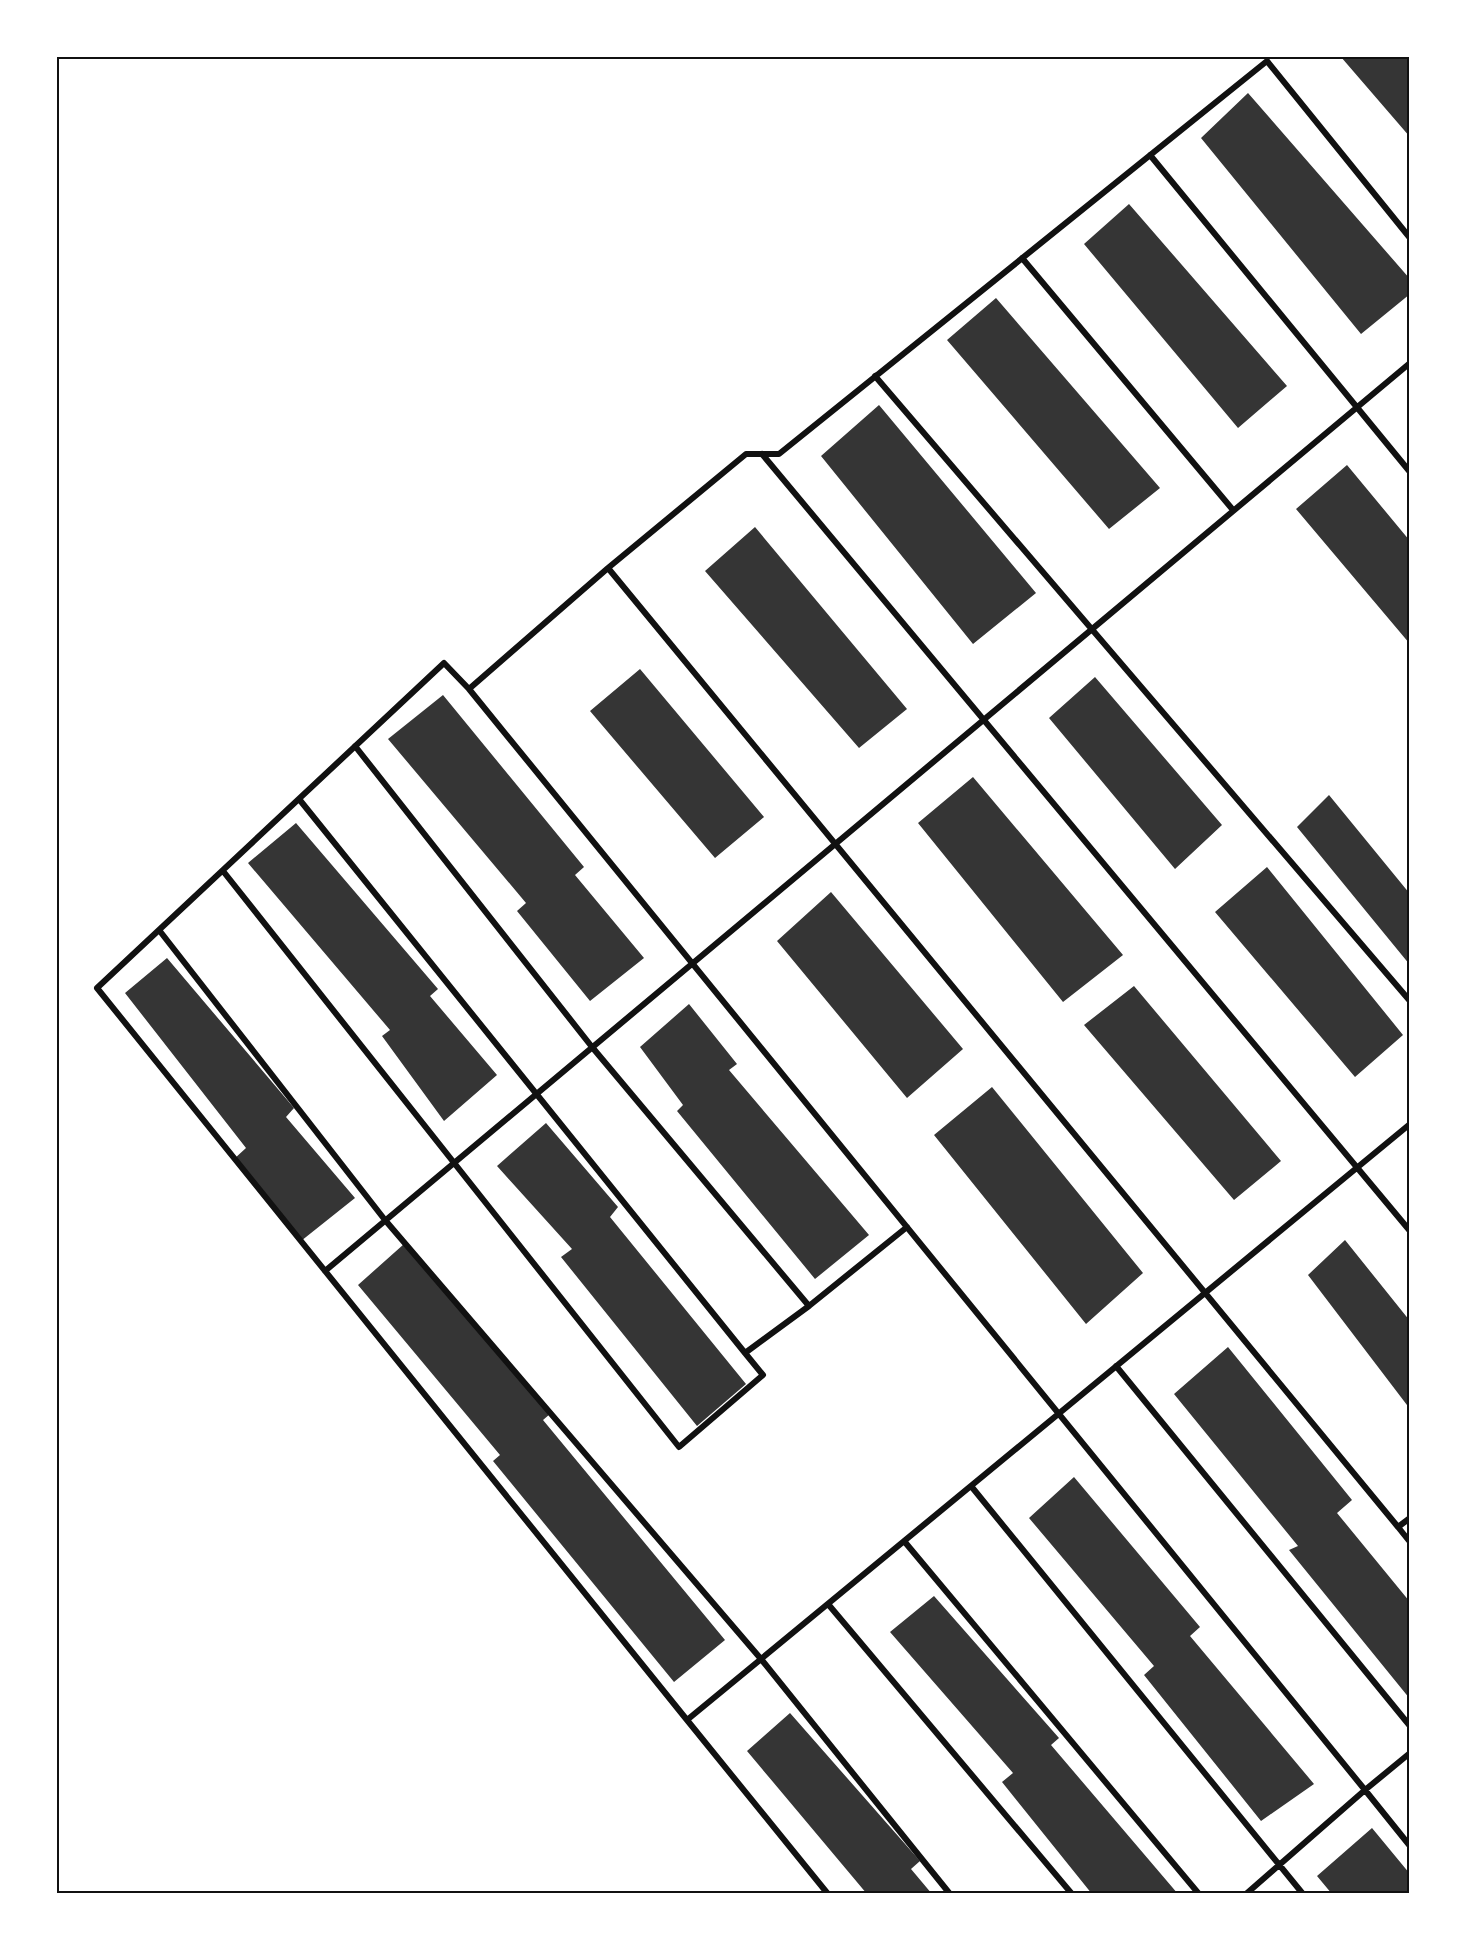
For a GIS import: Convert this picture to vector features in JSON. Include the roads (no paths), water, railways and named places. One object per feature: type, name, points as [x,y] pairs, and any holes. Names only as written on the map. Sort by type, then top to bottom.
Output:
[{"type":"street","points":[[469,689],[608,568],[746,454],[779,454],[1269,59],[1410,238]]},
{"type":"street","points":[[1150,154],[1410,472]]},
{"type":"street","points":[[1022,258],[1233,510]]},
{"type":"street","points":[[325,1271],[1410,363]]},
{"type":"street","points":[[875,376],[1410,1001]]},
{"type":"street","points":[[762,454],[1410,1232]]},
{"type":"street","points":[[608,568],[1410,1542]]},
{"type":"street","points":[[828,1894],[97,988],[444,663],[469,689],[1410,1846]]},
{"type":"street","points":[[355,746],[591,1047],[809,1306]]},
{"type":"street","points":[[223,871],[679,1447],[764,1375],[299,799]]},
{"type":"street","points":[[159,930],[385,1220],[761,1659],[950,1894]]},
{"type":"street","points":[[687,1720],[1410,1124]]},
{"type":"street","points":[[746,1353],[809,1306],[907,1227]]},
{"type":"street","points":[[1116,1366],[1410,1726]]},
{"type":"street","points":[[971,1485],[1303,1894]]},
{"type":"street","points":[[1398,1527],[1410,1518]]},
{"type":"street","points":[[904,1541],[1199,1894]]},
{"type":"street","points":[[828,1604],[1072,1894]]},
{"type":"street","points":[[1246,1894],[1410,1753]]}]
